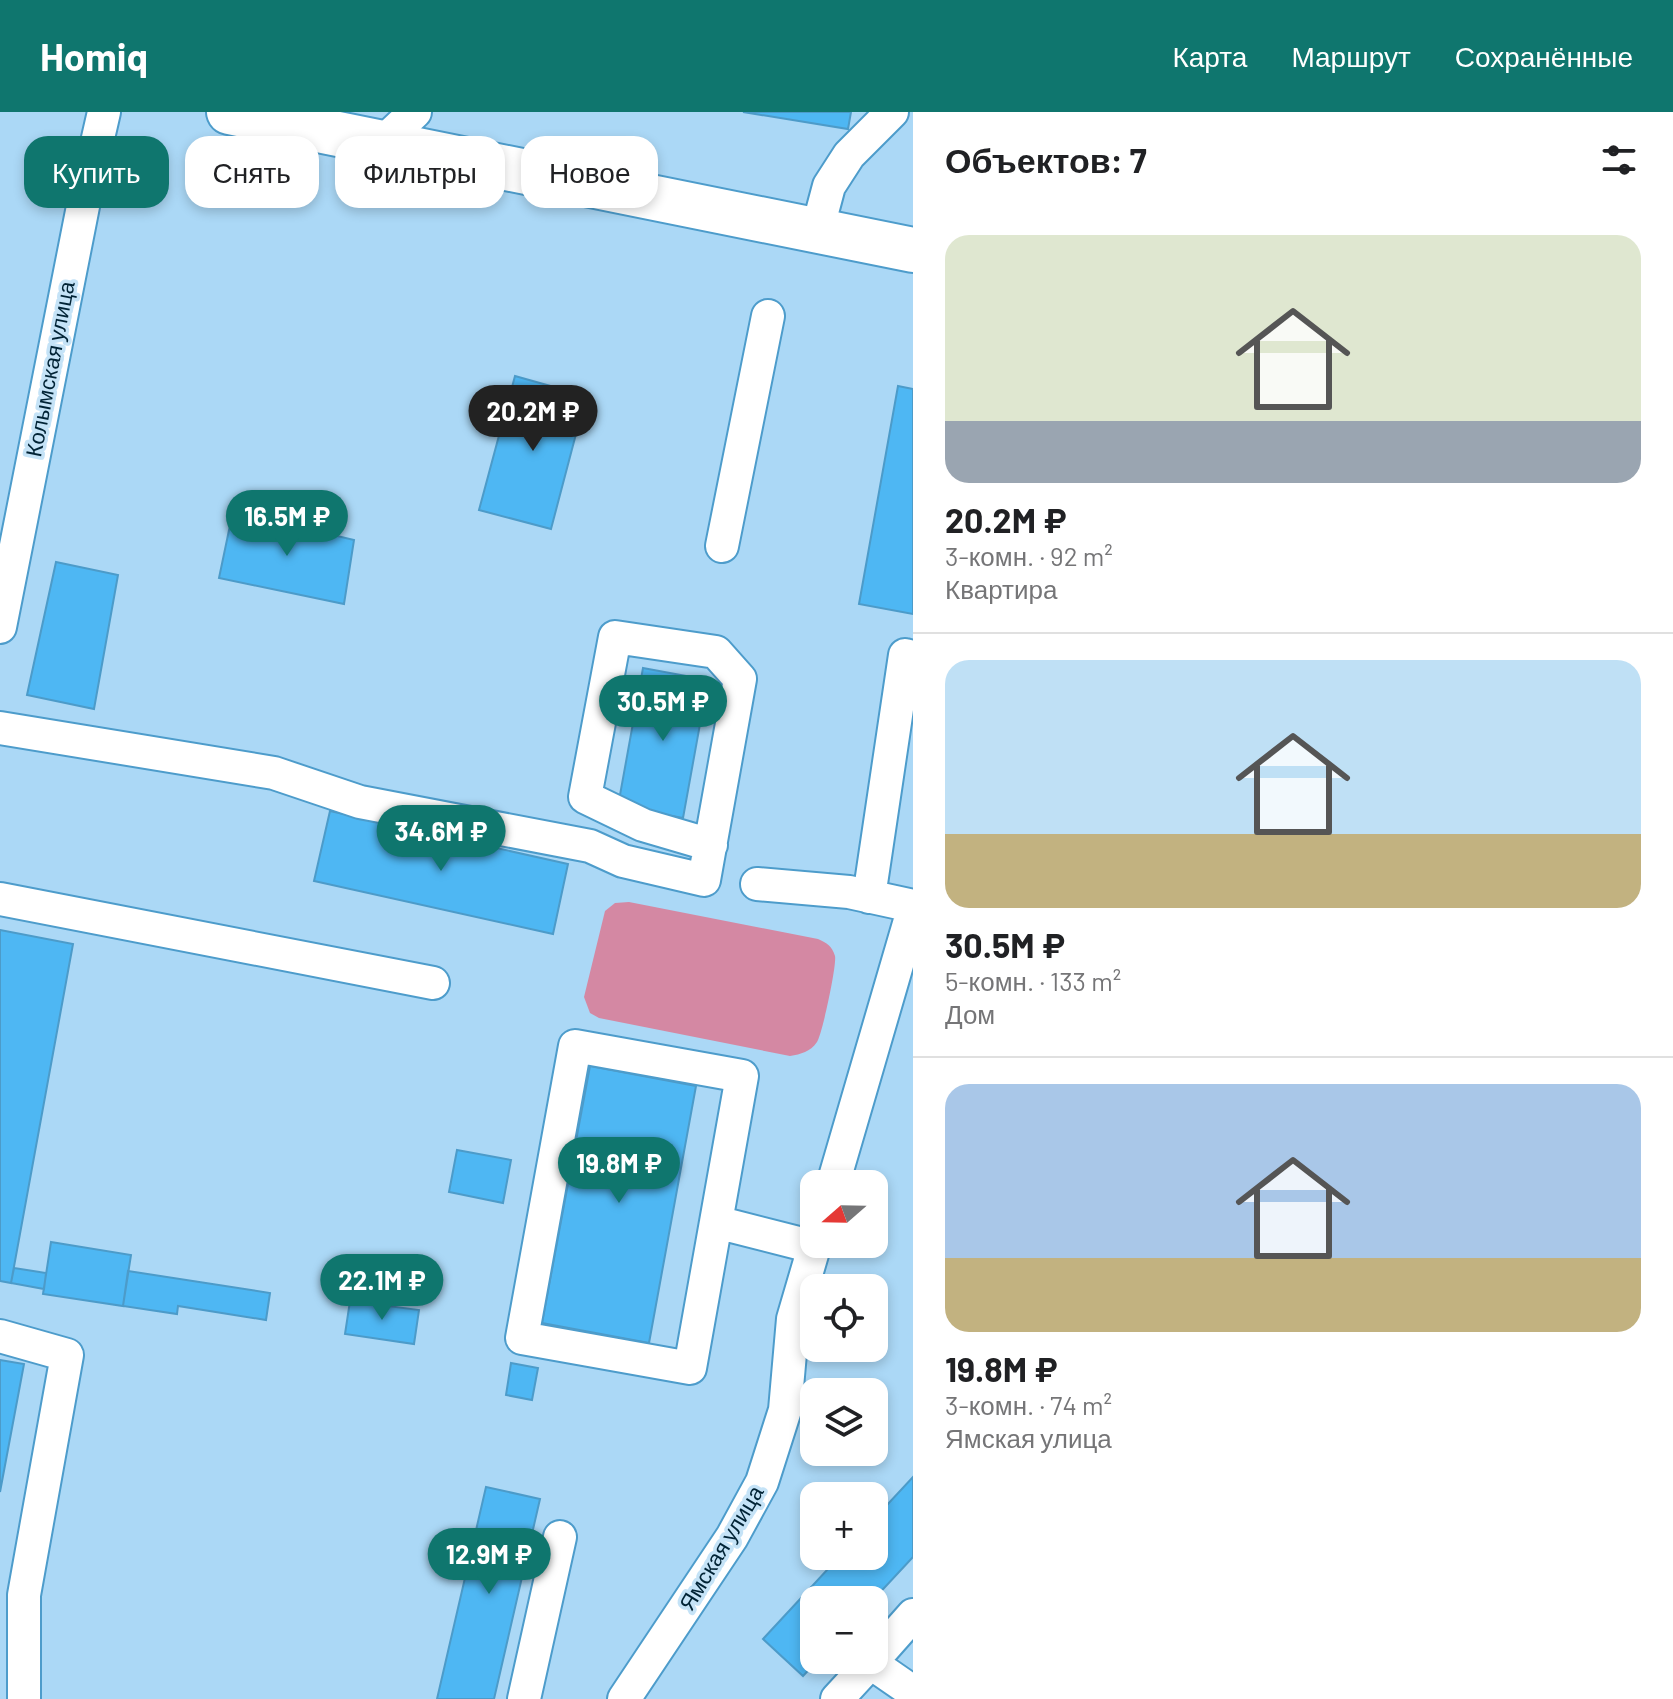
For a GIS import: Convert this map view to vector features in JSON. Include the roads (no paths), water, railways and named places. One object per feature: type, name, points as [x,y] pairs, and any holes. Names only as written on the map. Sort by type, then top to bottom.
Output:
[{"type":"highway","points":[[229,112],[347,136]]},
{"type":"highway","points":[[505,168],[913,250]]},
{"type":"street","name":"Колымская улица","points":[[0,627],[15,471],[104,112]]},
{"type":"street","points":[[389,136],[415,112]]},
{"type":"street","points":[[817,231],[829,186],[849,155],[892,112]]},
{"type":"street","points":[[722,546],[768,316]]},
{"type":"street","points":[[0,728],[274,773],[360,802],[590,846],[623,861],[704,880],[711,845],[740,679],[716,652],[615,637],[585,797],[643,825],[711,845]]},
{"type":"street","points":[[869,897],[905,655],[913,657]]},
{"type":"street","points":[[757,884],[849,892],[913,908],[902,980],[838,1170]]},
{"type":"street","points":[[0,899],[433,983]]},
{"type":"street","points":[[575,1046],[742,1076],[716,1222],[690,1368],[522,1338],[575,1046]]},
{"type":"street","points":[[716,1222],[800,1242]]},
{"type":"street","name":"Ямская улица","points":[[624,1699],[732,1537],[762,1482],[785,1410],[793,1319],[811,1258]]},
{"type":"street","points":[[0,1336],[67,1355],[24,1595],[24,1699]]},
{"type":"street","points":[[0,1622],[35,1533]]},
{"type":"street","points":[[524,1699],[560,1537]]},
{"type":"street","points":[[888,1644],[913,1615]]},
{"type":"street","points":[[888,1673],[913,1692]]},
{"type":"street","points":[[837,1699],[861,1674]]}]
